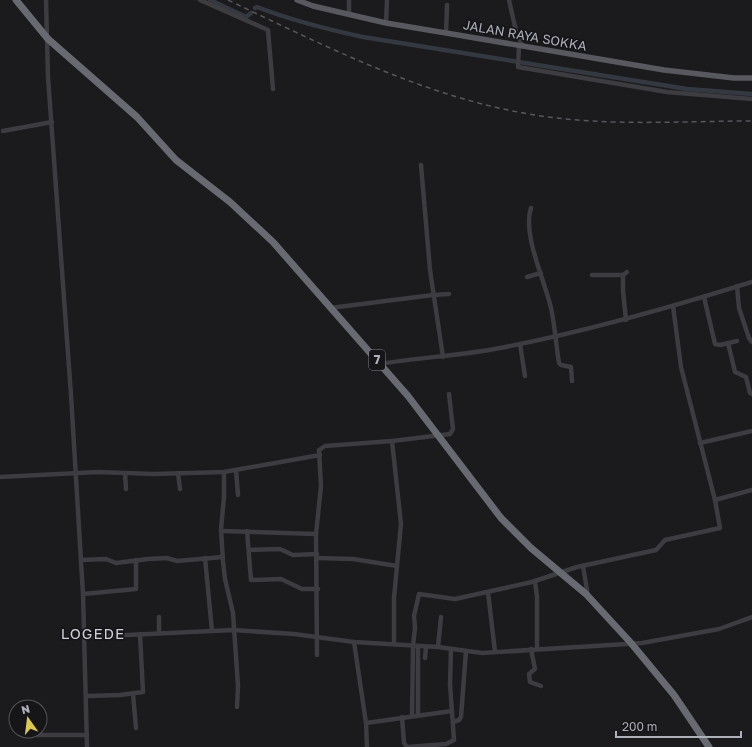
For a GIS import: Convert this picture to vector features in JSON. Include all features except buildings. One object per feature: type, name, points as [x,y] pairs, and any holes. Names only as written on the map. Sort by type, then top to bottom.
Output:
[{"type":"highway","name":"7","points":[[16,0],[48,39],[137,117],[176,160],[253,222],[288,258],[380,364],[438,435],[501,518],[531,548],[562,572],[589,597],[631,643],[674,695],[709,747]]},
{"type":"main road","name":"JALAN RAYA SOKKA","points":[[297,0],[386,23],[520,46],[664,70],[734,78],[752,78]]},
{"type":"street","points":[[46,0],[52,122],[83,594],[87,696],[87,747]]},
{"type":"street","points":[[200,0],[268,30],[273,89]]},
{"type":"street","points":[[349,0],[349,14]]},
{"type":"street","points":[[386,23],[387,0]]},
{"type":"street","points":[[509,0],[520,46],[516,65],[518,67],[666,92],[752,99]]},
{"type":"street","points":[[446,33],[447,4]]},
{"type":"street","points":[[4,131],[52,122]]},
{"type":"street","points":[[421,165],[433,295],[443,357]]},
{"type":"street","points":[[531,208],[529,216],[529,233],[551,311],[560,365],[571,367],[572,381]]},
{"type":"street","points":[[527,277],[541,273]]},
{"type":"street","points":[[592,275],[625,274],[623,291],[626,320]]},
{"type":"street","points":[[380,364],[443,357],[555,337],[626,320],[752,282]]},
{"type":"street","points":[[737,286],[739,308],[749,338],[752,342]]},
{"type":"street","points":[[330,308],[448,294]]},
{"type":"street","points":[[704,297],[715,344],[718,346],[736,341]]},
{"type":"street","points":[[412,716],[415,646],[414,616],[418,595],[455,600],[535,581],[583,566],[656,550],[665,540],[719,528],[715,500],[681,367],[673,306]]},
{"type":"street","points":[[728,343],[735,372],[746,377],[750,393],[752,394]]},
{"type":"street","points":[[520,344],[525,376]]},
{"type":"street","points":[[317,655],[318,589],[316,534],[321,486],[321,448],[325,446],[392,441],[450,434],[453,431],[448,394]]},
{"type":"street","points":[[700,443],[752,431]]},
{"type":"street","points":[[392,441],[401,524],[394,598],[394,644]]},
{"type":"street","points":[[0,477],[75,473],[178,474],[224,472],[320,455]]},
{"type":"street","points":[[236,470],[238,495]]},
{"type":"street","points":[[224,472],[221,531],[225,579],[233,613],[238,686],[237,707]]},
{"type":"street","points":[[125,473],[126,489]]},
{"type":"street","points":[[178,474],[180,489]]},
{"type":"street","points":[[715,500],[752,490]]},
{"type":"street","points":[[221,531],[316,534]]},
{"type":"street","points":[[247,531],[251,580],[281,579],[302,589],[318,589]]},
{"type":"street","points":[[249,550],[280,550],[294,555],[353,559],[396,566]]},
{"type":"street","points":[[81,560],[106,559],[116,563],[167,558],[177,561],[223,557]]},
{"type":"street","points":[[204,558],[212,631]]},
{"type":"street","points":[[83,594],[136,589],[136,560]]},
{"type":"street","points":[[583,566],[589,597]]},
{"type":"street","points":[[535,581],[537,597],[534,649],[535,669],[529,674],[530,682],[541,686]]},
{"type":"street","points":[[488,592],[495,652]]},
{"type":"street","points":[[159,617],[159,633]]},
{"type":"street","points":[[438,647],[441,617]]},
{"type":"street","points":[[85,637],[233,630],[317,637],[354,642],[495,652],[631,643],[706,632],[752,617]]},
{"type":"street","points":[[87,696],[133,694],[142,692],[140,634]]},
{"type":"street","points":[[354,642],[366,723],[367,747]]},
{"type":"street","points":[[415,646],[418,715]]},
{"type":"street","points":[[425,658],[426,647]]},
{"type":"street","points":[[402,717],[404,743],[407,747],[426,746],[452,742],[454,740],[451,649]]},
{"type":"street","points":[[453,722],[459,720],[461,717],[465,683],[466,651]]},
{"type":"street","points":[[133,694],[136,728]]},
{"type":"street","points":[[366,723],[452,710]]},
{"type":"street","points":[[48,735],[87,735]]},
{"type":"waterway","points":[[210,0],[246,17],[251,13]]},
{"type":"waterway","points":[[255,8],[257,7],[310,24],[363,37],[687,89],[752,94]]},
{"type":"railway","points":[[228,0],[375,68],[451,95],[490,106],[529,114],[584,121],[752,121]]},
{"type":"district","name":"LOGEDE","points":[[93,634]]}]
